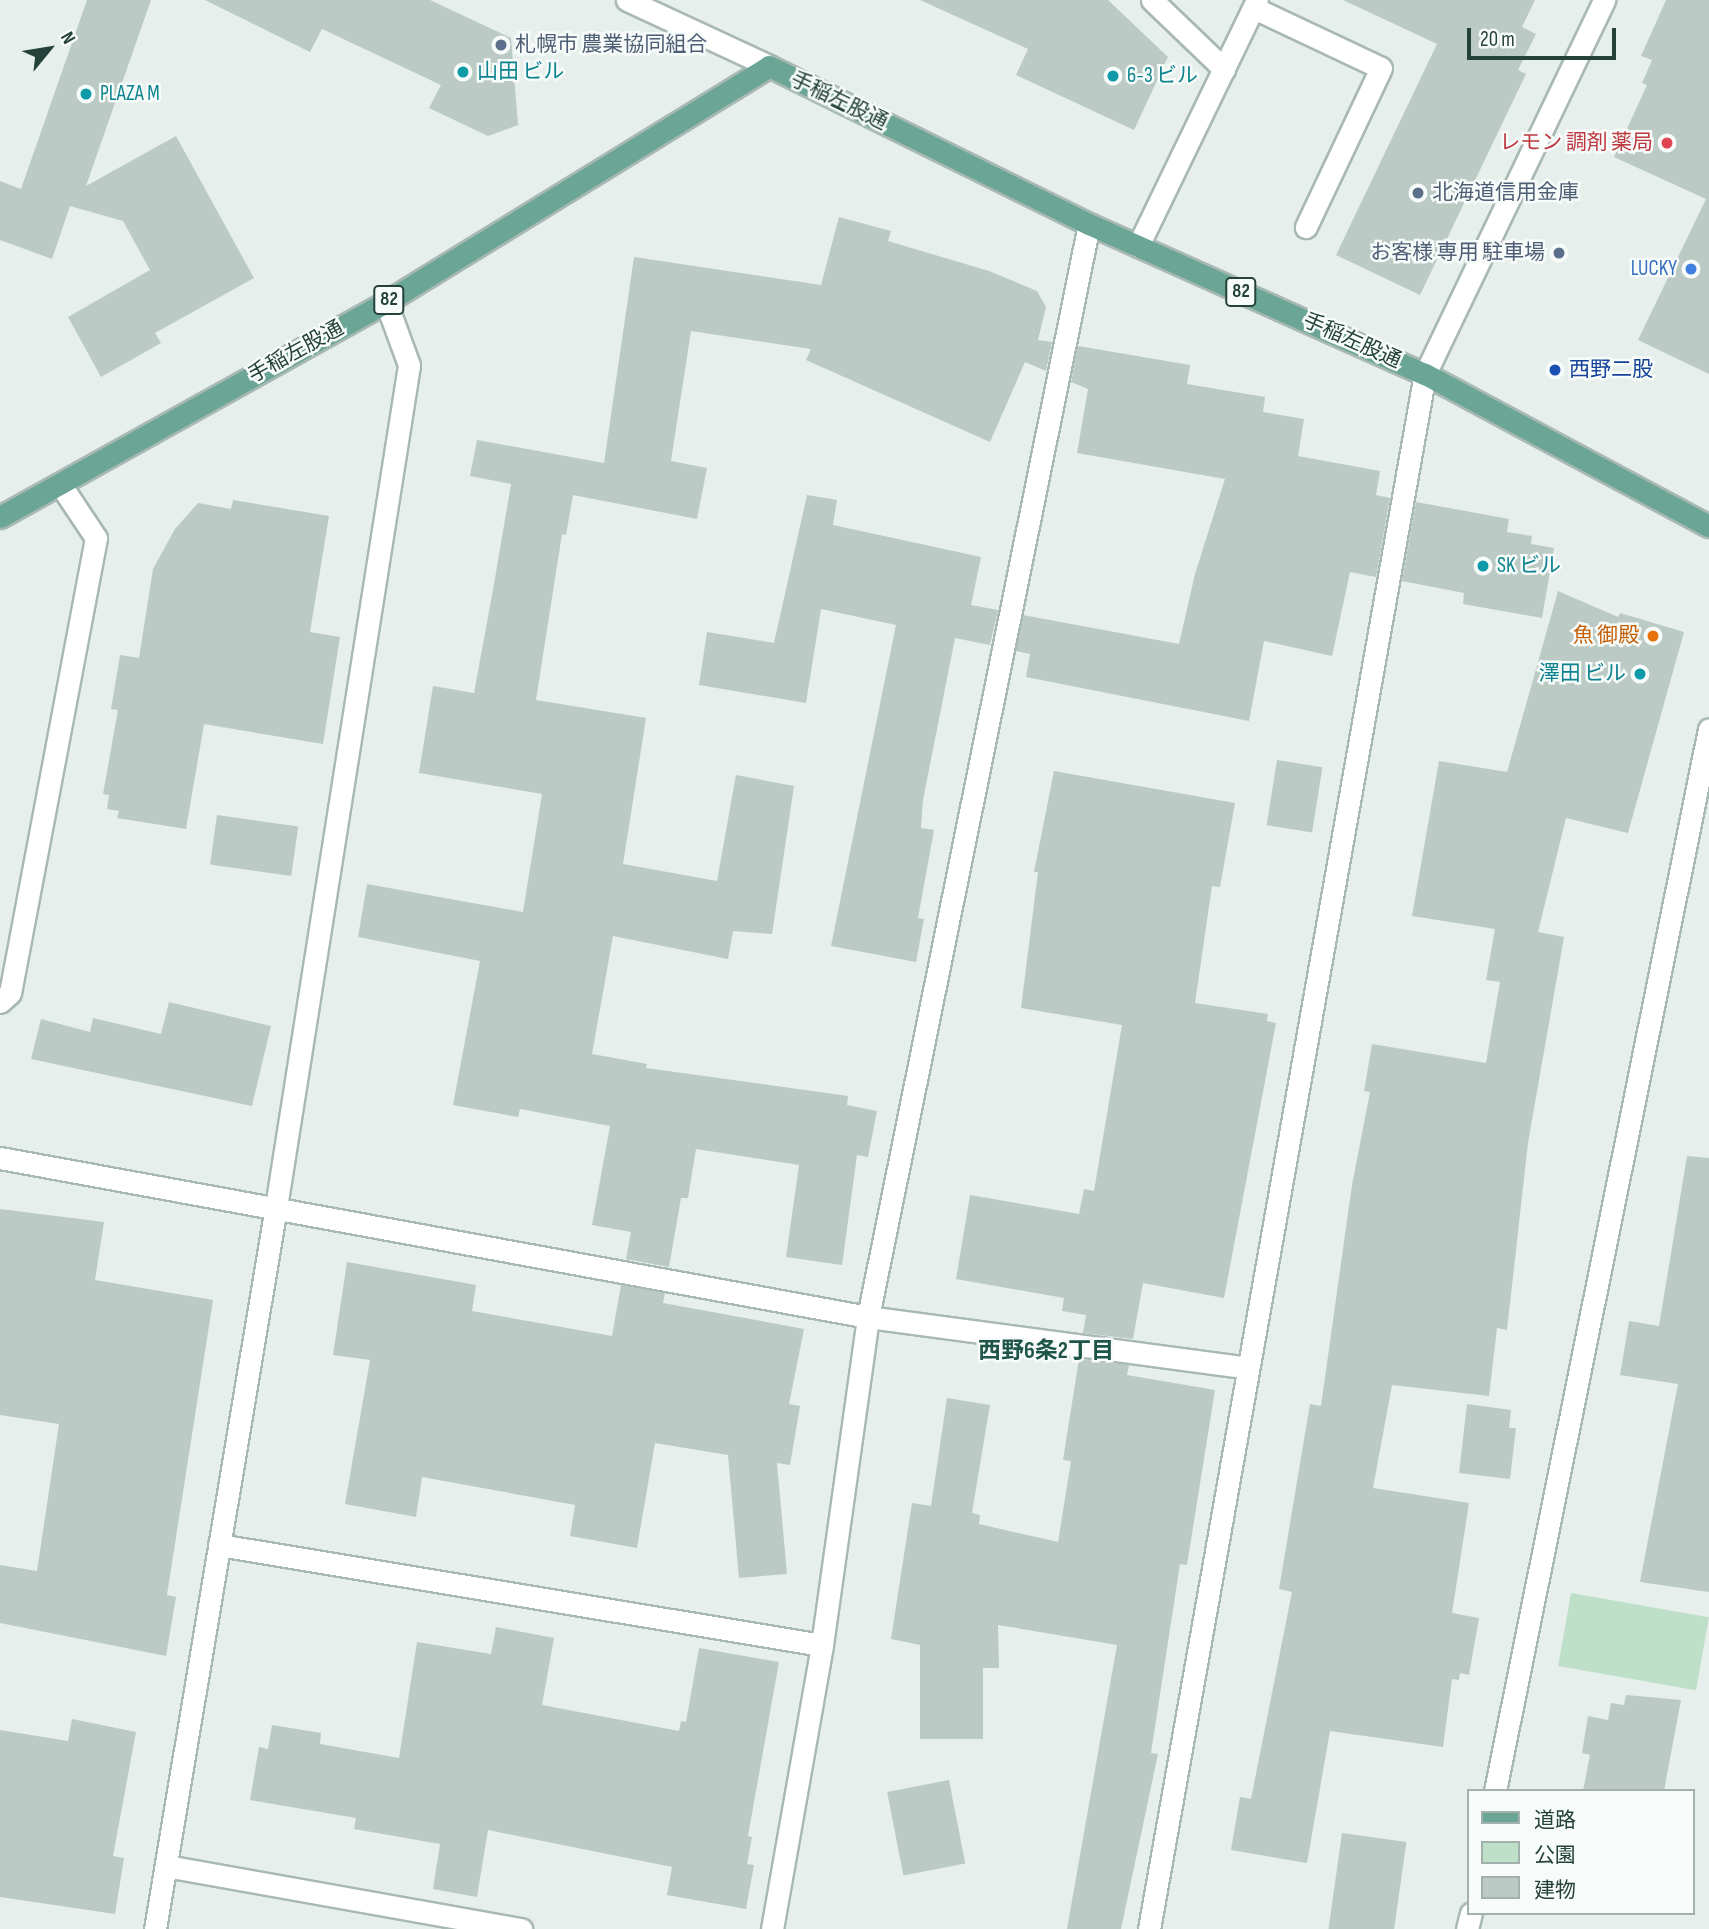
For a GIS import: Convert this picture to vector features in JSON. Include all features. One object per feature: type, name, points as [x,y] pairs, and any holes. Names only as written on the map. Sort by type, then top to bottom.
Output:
[{"type":"main road","name":"手稲左股通","points":[[0,517],[386,302],[769,66],[1089,224],[1425,374],[1709,526]]},
{"type":"street","points":[[626,0],[769,66]]},
{"type":"street","points":[[1152,0],[1224,69]]},
{"type":"street","points":[[1149,1929],[1425,374],[1604,0]]},
{"type":"street","points":[[1138,246],[1256,4],[1381,68],[1306,227]]},
{"type":"street","points":[[772,1929],[822,1645],[868,1317],[1089,224]]},
{"type":"street","points":[[155,1929],[276,1207],[409,365],[386,302]]},
{"type":"street","points":[[0,1002],[9,993],[96,538],[60,484]]},
{"type":"street","points":[[1495,1789],[1709,729]]},
{"type":"street","points":[[0,1158],[868,1317],[1248,1368]]},
{"type":"street","points":[[219,1545],[822,1645]]},
{"type":"street","points":[[166,1866],[521,1929]]},
{"type":"green space","points":[[1571,1593],[1709,1617],[1696,1690],[1558,1666]]},
{"type":"building","points":[[87,0],[151,0],[86,186],[176,136],[254,278],[155,333],[161,343],[101,377],[68,317],[150,270],[123,221],[70,206],[52,259],[0,240],[0,181],[21,189]]},
{"type":"building","name":"山田 ビル","points":[[205,0],[430,0],[511,38],[518,125],[488,136],[429,108],[441,85],[322,29],[310,52]]},
{"type":"building","points":[[920,0],[1108,0],[1168,57],[1134,130],[1016,75],[1028,49]]},
{"type":"building","points":[[1343,0],[1535,0],[1522,27],[1536,34],[1518,70],[1526,74],[1420,295],[1336,255],[1437,44]]},
{"type":"building","points":[[1666,0],[1709,0],[1709,374],[1638,340],[1706,199],[1614,157],[1647,85],[1642,83],[1652,60],[1641,56]]},
{"type":"building","points":[[839,217],[891,231],[888,241],[989,271],[1037,291],[1046,307],[1038,340],[1052,342],[1046,371],[1025,362],[990,442],[806,360],[811,349],[691,331],[671,461],[707,468],[697,519],[573,495],[566,535],[562,534],[536,700],[646,718],[623,864],[717,881],[736,775],[794,786],[772,934],[733,931],[728,959],[613,936],[592,1054],[647,1064],[646,1068],[848,1096],[847,1105],[877,1111],[868,1157],[857,1155],[842,1265],[786,1257],[799,1165],[696,1149],[688,1198],[681,1198],[669,1267],[626,1259],[631,1232],[592,1225],[610,1126],[520,1109],[518,1117],[453,1105],[480,961],[358,937],[367,884],[523,912],[542,794],[419,773],[433,686],[474,693],[494,584],[511,484],[470,476],[477,440],[604,463],[634,257],[821,285]]},
{"type":"building","points":[[1078,346],[1190,365],[1187,384],[1265,397],[1263,412],[1304,419],[1298,456],[1380,471],[1376,495],[1390,498],[1376,577],[1350,572],[1332,656],[1264,641],[1249,721],[1026,677],[1030,654],[1016,651],[1023,615],[1179,644],[1195,574],[1225,479],[1077,453],[1088,389],[1071,382]]},
{"type":"building","points":[[807,495],[837,500],[833,525],[981,557],[971,605],[998,610],[990,645],[955,638],[923,800],[921,828],[934,830],[918,918],[924,919],[916,962],[831,946],[896,625],[821,609],[806,703],[699,685],[707,632],[774,643]]},
{"type":"building","points":[[233,500],[329,516],[310,632],[340,637],[323,744],[204,724],[186,829],[117,818],[119,811],[107,809],[109,795],[103,794],[118,710],[111,709],[120,655],[139,658],[153,569],[175,529],[198,503],[231,509]]},
{"type":"building","name":"SK ビル","points":[[1416,502],[1509,519],[1507,532],[1532,536],[1531,544],[1554,548],[1542,618],[1463,604],[1464,593],[1402,581]]},
{"type":"building","points":[[1558,591],[1618,617],[1620,613],[1684,632],[1628,833],[1566,818],[1538,932],[1564,937],[1528,1143],[1507,1330],[1497,1328],[1489,1396],[1392,1385],[1373,1488],[1469,1503],[1452,1613],[1479,1618],[1469,1675],[1460,1673],[1459,1680],[1452,1679],[1443,1747],[1330,1731],[1307,1863],[1231,1850],[1240,1797],[1251,1799],[1292,1592],[1279,1589],[1310,1404],[1321,1406],[1352,1185],[1370,1092],[1364,1091],[1372,1044],[1486,1063],[1500,982],[1486,980],[1495,929],[1412,916],[1439,761],[1507,772]]},
{"type":"building","points":[[1277,760],[1322,767],[1312,832],[1267,825]]},
{"type":"building","points":[[1054,771],[1235,803],[1220,887],[1212,886],[1195,1003],[1268,1014],[1267,1021],[1276,1023],[1224,1298],[1143,1283],[1133,1339],[1083,1333],[1086,1315],[1062,1311],[1064,1298],[956,1279],[970,1195],[1079,1214],[1084,1189],[1094,1191],[1122,1025],[1021,1008],[1038,872],[1034,872]]},
{"type":"building","points":[[217,815],[298,826],[291,876],[210,865]]},
{"type":"building","points":[[169,1002],[271,1026],[252,1106],[31,1059],[41,1019],[90,1032],[93,1018],[161,1034]]},
{"type":"building","points":[[1687,1156],[1709,1158],[1709,1592],[1640,1582],[1678,1384],[1620,1375],[1629,1321],[1659,1326]]},
{"type":"building","points":[[0,1209],[104,1222],[95,1280],[213,1300],[167,1595],[176,1597],[166,1656],[0,1623],[0,1565],[37,1571],[59,1424],[0,1415]]},
{"type":"building","points":[[347,1262],[476,1285],[472,1311],[612,1336],[621,1285],[665,1293],[663,1303],[804,1329],[789,1404],[800,1406],[790,1465],[777,1463],[787,1574],[739,1578],[728,1455],[655,1443],[637,1548],[570,1536],[575,1505],[422,1477],[416,1517],[345,1504],[370,1360],[333,1355]]},
{"type":"building","points":[[1079,1359],[1129,1365],[1127,1375],[1215,1390],[1187,1565],[1180,1564],[1151,1753],[1158,1754],[1121,1929],[1067,1929],[1117,1645],[998,1625],[999,1668],[983,1668],[983,1739],[920,1739],[920,1645],[891,1639],[912,1503],[931,1506],[947,1398],[990,1405],[972,1513],[980,1515],[979,1524],[1058,1542],[1071,1461],[1063,1460]]},
{"type":"building","points":[[1467,1404],[1511,1410],[1509,1428],[1516,1428],[1510,1479],[1459,1473]]},
{"type":"building","points":[[496,1627],[554,1638],[542,1705],[679,1731],[681,1721],[686,1722],[699,1648],[779,1662],[748,1836],[752,1837],[747,1864],[754,1865],[746,1909],[667,1895],[672,1867],[488,1830],[477,1897],[433,1889],[440,1844],[354,1829],[356,1818],[250,1800],[259,1747],[268,1749],[272,1725],[321,1733],[320,1744],[399,1758],[417,1642],[491,1654]]},
{"type":"building","points":[[1626,1695],[1681,1700],[1664,1789],[1583,1789],[1590,1755],[1582,1753],[1588,1716],[1608,1720],[1611,1703],[1624,1705]]},
{"type":"building","points":[[72,1719],[136,1732],[113,1856],[124,1858],[115,1914],[0,1897],[0,1730],[68,1741]]},
{"type":"building","points":[[949,1780],[965,1863],[903,1875],[887,1792]]},
{"type":"building","points":[[1342,1833],[1406,1842],[1394,1929],[1329,1929]]},
{"type":"place","name":"札幌市 農業協同組合","points":[[501,45]]},
{"type":"place","name":"山田 ビル","points":[[463,72]]},
{"type":"place","name":"6-3 ビル","points":[[1113,76]]},
{"type":"place","name":"PLAZA M","points":[[86,94]]},
{"type":"place","name":"レモン 調剤 薬局","points":[[1667,143]]},
{"type":"place","name":"北海道信用金庫","points":[[1418,193]]},
{"type":"place","name":"お客様 専用 駐車場","points":[[1559,253]]},
{"type":"place","name":"LUCKY","points":[[1691,269]]},
{"type":"place","name":"西野二股","points":[[1555,370]]},
{"type":"place","name":"SK ビル","points":[[1483,566]]},
{"type":"place","name":"魚 御殿","points":[[1653,636]]},
{"type":"place","name":"澤田 ビル","points":[[1640,674]]},
{"type":"district","name":"西野6条2丁目","points":[[1046,1351]]}]
